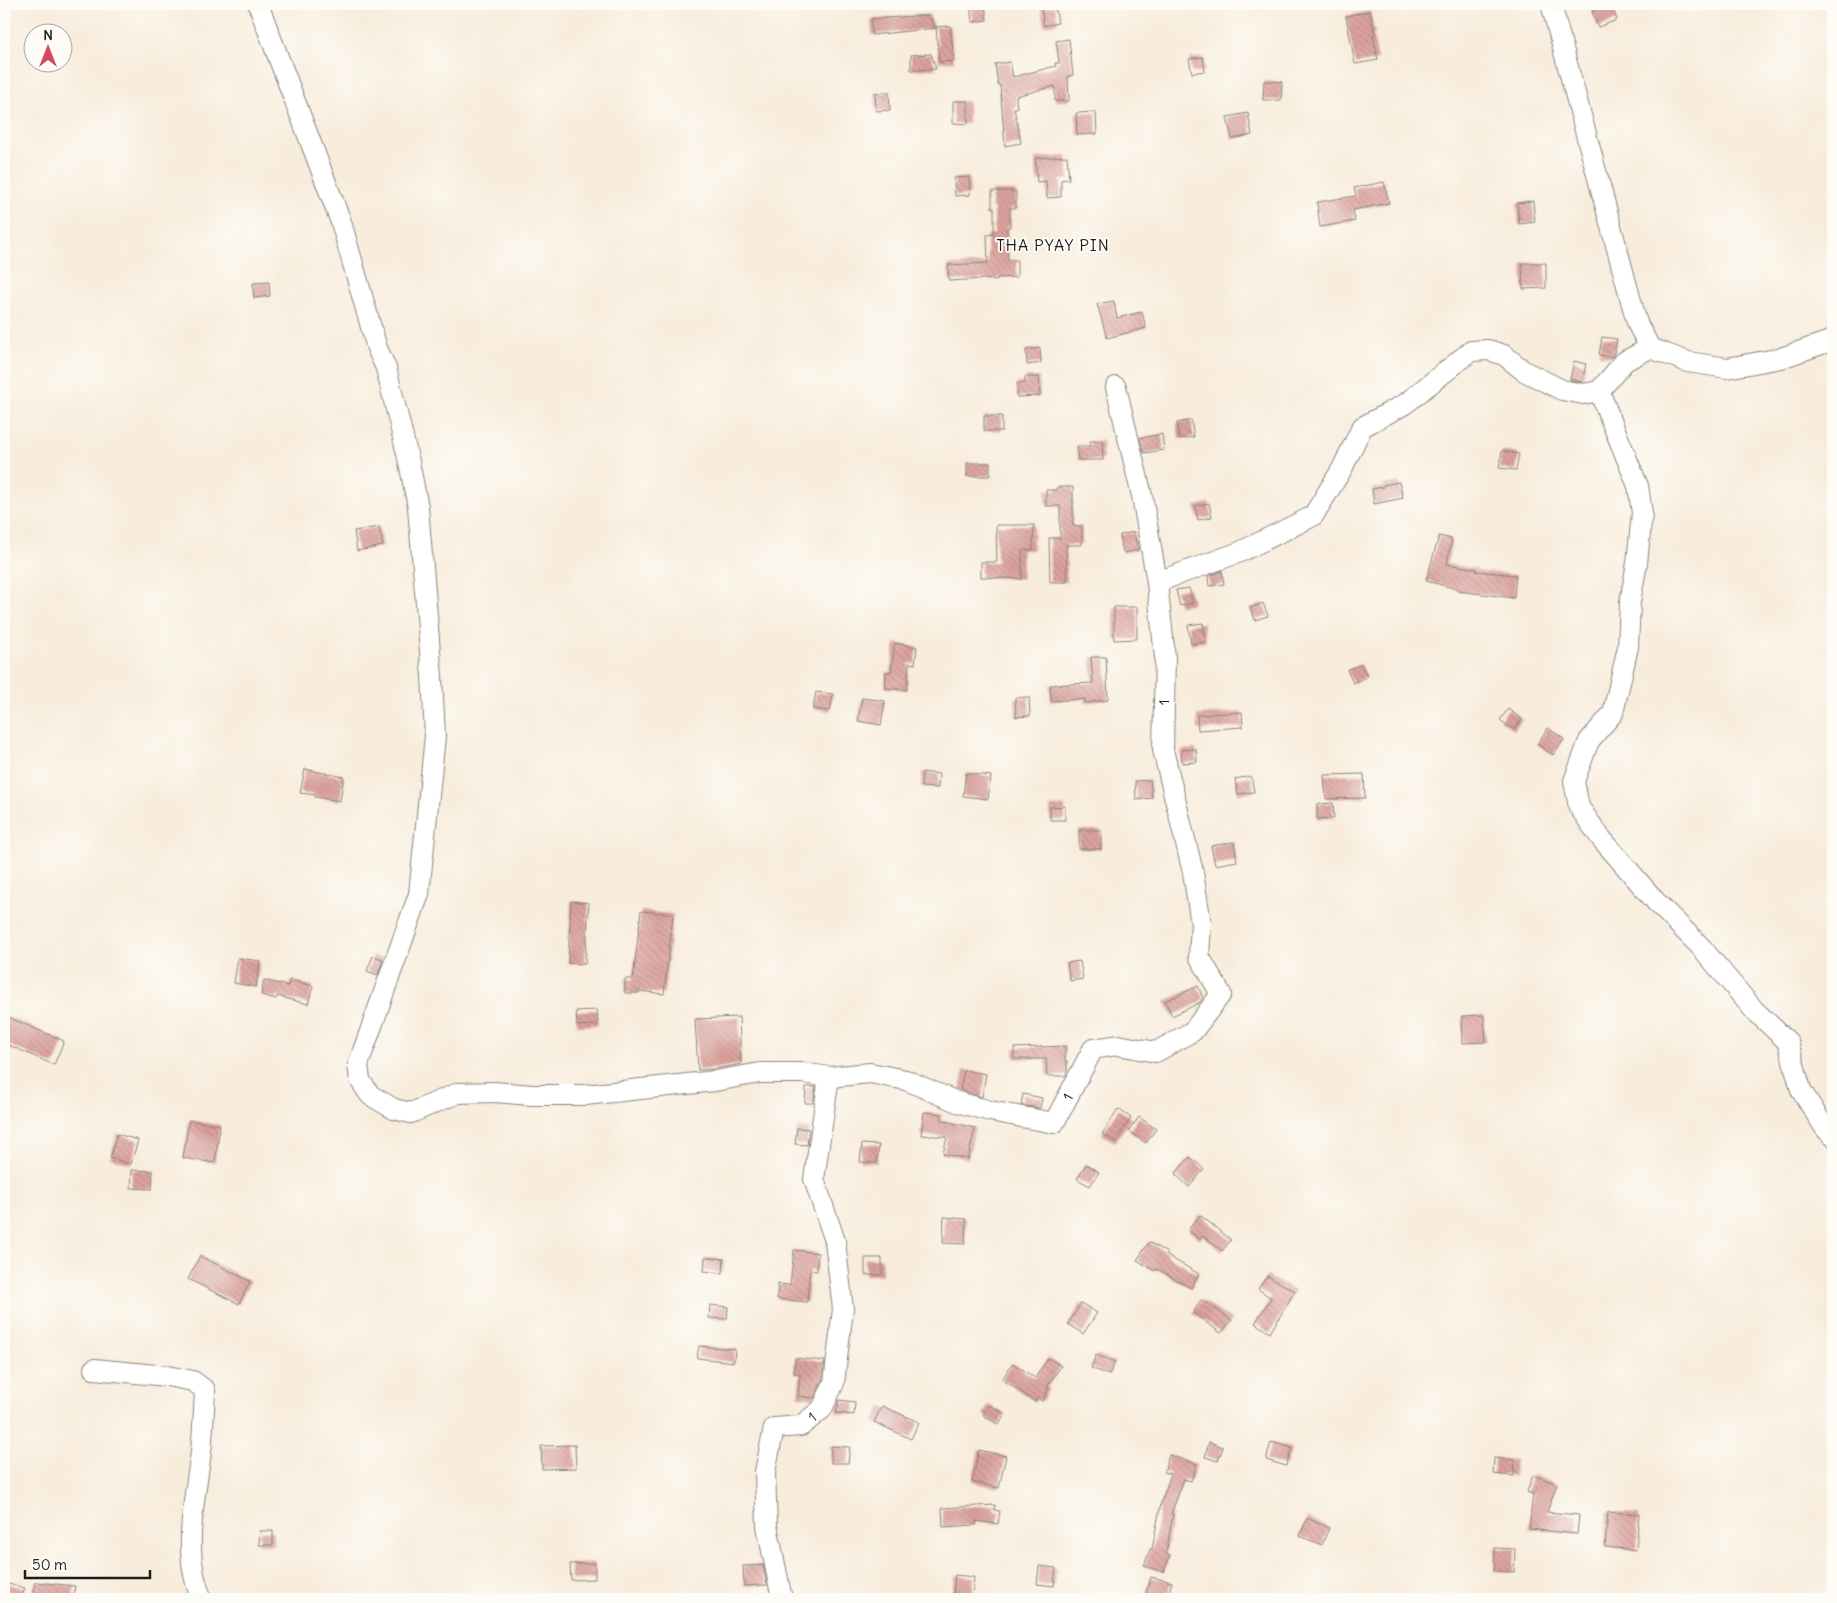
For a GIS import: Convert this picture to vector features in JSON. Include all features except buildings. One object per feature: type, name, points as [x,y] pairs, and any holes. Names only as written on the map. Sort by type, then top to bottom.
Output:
[{"type":"street","points":[[258,4],[341,222],[377,348],[386,368],[418,507],[432,676],[434,736],[419,894],[358,1065],[360,1080],[370,1095],[394,1109],[411,1113],[458,1094],[494,1092],[532,1095],[585,1095],[715,1081],[760,1073],[803,1073],[829,1078]]},
{"type":"street","points":[[1551,4],[1637,323],[1650,348],[1688,362],[1727,368],[1782,358],[1833,340]]},
{"type":"street","points":[[1158,582],[1240,552],[1313,516],[1342,469],[1362,427],[1404,404],[1471,351],[1488,350],[1504,355],[1524,371],[1562,390],[1584,394],[1599,391],[1625,361],[1650,348]]},
{"type":"street","name":"1","points":[[782,1599],[768,1526],[765,1472],[774,1428],[801,1426],[822,1409],[834,1383],[843,1309],[835,1241],[814,1179],[829,1078],[870,1073],[906,1080],[958,1102],[990,1111],[1054,1123],[1093,1048],[1118,1045],[1156,1052],[1193,1031],[1221,994],[1199,956],[1201,924],[1193,872],[1163,750],[1165,657],[1158,582],[1142,496],[1116,387]]},
{"type":"street","points":[[1599,391],[1638,486],[1642,513],[1637,563],[1630,602],[1628,647],[1613,713],[1589,741],[1574,780],[1579,807],[1600,837],[1657,902],[1702,947],[1754,1010],[1788,1042],[1801,1090],[1825,1128],[1833,1136]]},
{"type":"street","points":[[94,1369],[167,1376],[193,1381],[205,1390],[202,1441],[190,1548],[196,1586],[202,1599]]},
{"type":"district","name":"THA PYAY PIN","points":[[1053,245]]}]
